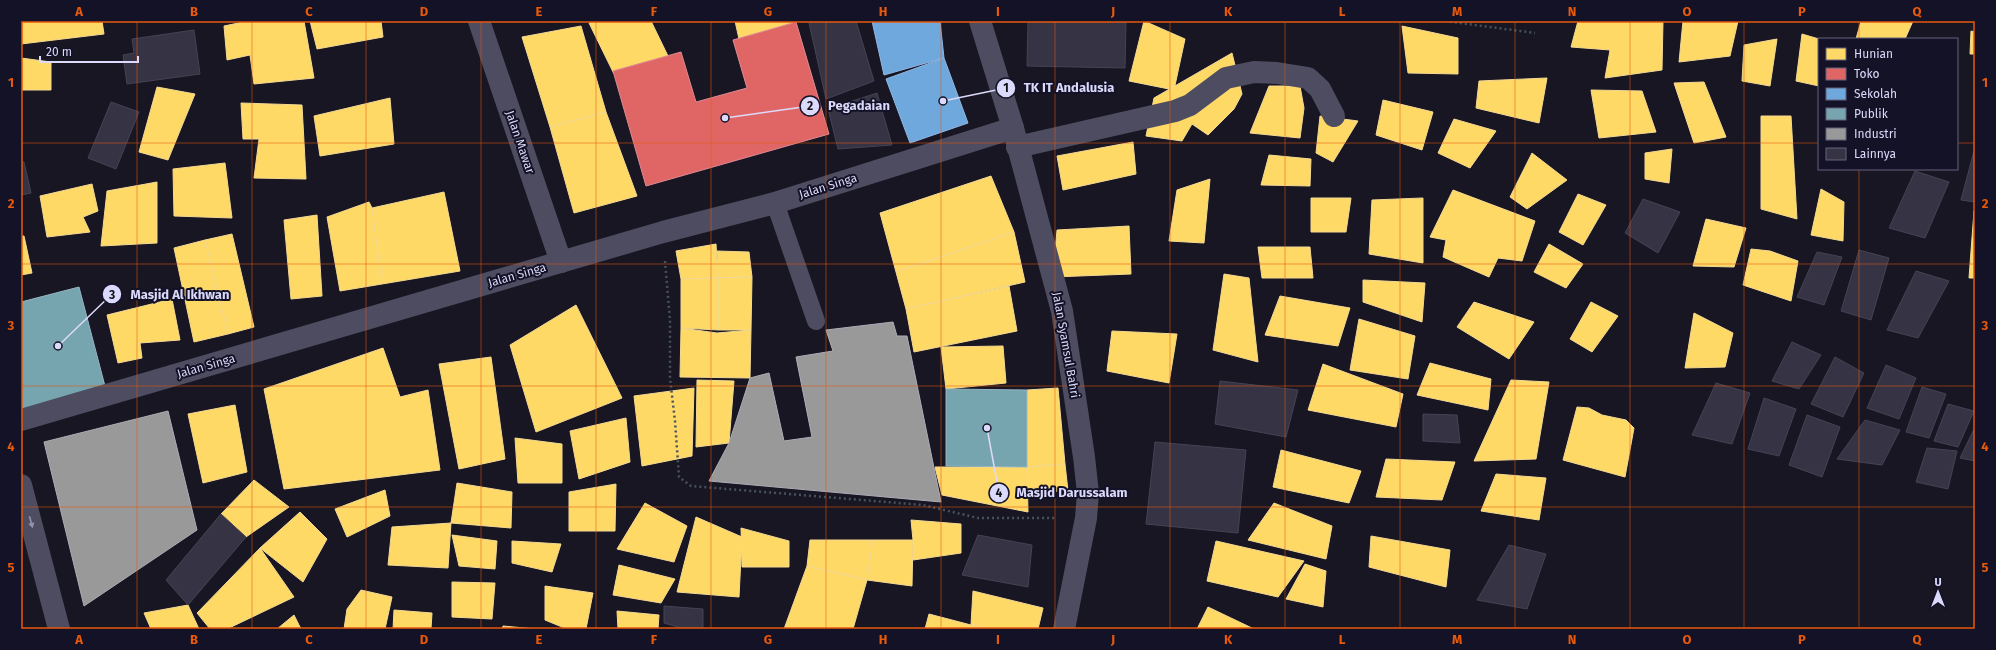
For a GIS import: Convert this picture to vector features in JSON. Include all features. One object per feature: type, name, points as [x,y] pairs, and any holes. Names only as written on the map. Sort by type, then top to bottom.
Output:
[{"type":"street","name":"Jalan Mawar","points":[[479,21],[561,262]]},
{"type":"street","name":"Jalan Syamsul Bahri","points":[[980,21],[1015,138],[1062,310],[1084,457],[1088,493],[1086,518],[1064,629]]},
{"type":"street","name":"Jalan Singa","points":[[21,420],[662,232],[1015,138],[1175,111],[1190,106],[1226,78],[1254,72],[1277,73],[1308,78],[1320,89],[1334,116]]},
{"type":"street","points":[[21,485],[59,629]]},
{"type":"lane","points":[[775,203],[816,321]]},
{"type":"path","points":[[1445,21],[1535,33]]},
{"type":"path","points":[[662,232],[670,320],[670,378],[679,477],[691,486],[923,505],[978,518],[1086,518]]},
{"type":"building: Hunian","points":[[21,21],[102,21],[104,34],[21,44]]},
{"type":"building: Hunian","points":[[248,21],[304,21],[314,78],[254,84],[250,55],[227,60],[224,26]]},
{"type":"building: Hunian","points":[[310,21],[381,21],[383,37],[317,49]]},
{"type":"building: Hunian","points":[[600,21],[651,21],[668,56],[614,74],[589,23]]},
{"type":"building: Hunian","points":[[735,21],[796,21],[796,22],[739,39]]},
{"type":"building: Hunian","points":[[1144,21],[1185,39],[1174,90],[1129,81]]},
{"type":"building: Hunian","points":[[1578,21],[1663,21],[1662,70],[1605,78],[1610,50],[1571,47]]},
{"type":"building: Hunian","points":[[1683,21],[1738,21],[1730,56],[1679,62]]},
{"type":"building: Hunian","points":[[1861,21],[1913,21],[1905,38],[1856,38]]},
{"type":"building: Hunian","points":[[581,26],[606,112],[550,127],[522,37]]},
{"type":"building: Hunian","points":[[1402,26],[1458,38],[1458,74],[1408,73]]},
{"type":"building: Hunian","points":[[1971,31],[1975,32],[1975,54],[1970,54]]},
{"type":"building: Hunian","points":[[1802,34],[1818,39],[1818,86],[1796,81]]},
{"type":"building: Hunian","points":[[1777,39],[1770,86],[1742,81],[1744,45]]},
{"type":"building: Hunian","points":[[1232,53],[1242,94],[1234,109],[1208,135],[1192,124],[1182,141],[1146,136],[1154,98]]},
{"type":"building: Hunian","points":[[21,58],[51,62],[51,90],[21,90]]},
{"type":"building: Hunian","points":[[1547,78],[1539,123],[1476,108],[1479,81]]},
{"type":"building: Hunian","points":[[1704,82],[1726,137],[1694,143],[1674,83]]},
{"type":"building: Hunian","points":[[1269,86],[1300,86],[1304,108],[1300,138],[1250,133]]},
{"type":"building: Hunian","points":[[157,87],[195,94],[168,160],[139,152]]},
{"type":"building: Hunian","points":[[1591,90],[1642,91],[1656,132],[1599,138]]},
{"type":"building: Hunian","points":[[390,98],[394,144],[320,156],[314,116]]},
{"type":"building: Hunian","points":[[1383,100],[1433,112],[1422,150],[1376,135]]},
{"type":"building: Hunian","points":[[241,103],[302,105],[306,179],[254,178],[259,139],[243,139]]},
{"type":"building: Hunian","points":[[606,112],[637,196],[574,213],[550,127]]},
{"type":"building: Hunian","points":[[1320,116],[1358,121],[1333,162],[1316,153]]},
{"type":"building: Hunian","points":[[1761,116],[1791,116],[1797,219],[1761,209]]},
{"type":"building: Hunian","points":[[1454,119],[1496,131],[1470,168],[1438,153]]},
{"type":"building: Hunian","points":[[1133,142],[1136,174],[1063,190],[1057,156]]},
{"type":"building: Hunian","points":[[1672,149],[1669,183],[1645,179],[1645,153]]},
{"type":"building: Hunian","points":[[1532,153],[1567,180],[1527,209],[1510,197]]},
{"type":"building: Hunian","points":[[1269,155],[1311,159],[1310,186],[1261,185]]},
{"type":"building: Hunian","points":[[225,163],[232,218],[174,216],[173,169]]},
{"type":"building: Hunian","points":[[991,176],[1014,232],[896,272],[880,213]]},
{"type":"building: Hunian","points":[[1210,179],[1204,243],[1169,241],[1177,190]]},
{"type":"building: Hunian","points":[[157,182],[157,243],[101,246],[107,191]]},
{"type":"building: Hunian","points":[[92,184],[98,211],[83,217],[90,232],[47,237],[40,196]]},
{"type":"building: Hunian","points":[[1821,189],[1844,202],[1843,241],[1811,235]]},
{"type":"building: Hunian","points":[[1453,190],[1535,221],[1522,261],[1498,258],[1489,277],[1443,257],[1446,240],[1430,237]]},
{"type":"building: Hunian","points":[[444,192],[460,271],[382,284],[372,208]]},
{"type":"building: Hunian","points":[[1578,194],[1606,205],[1583,245],[1559,232]]},
{"type":"building: Hunian","points":[[1311,198],[1351,198],[1346,232],[1311,232]]},
{"type":"building: Hunian","points":[[1423,198],[1423,263],[1369,254],[1372,200]]},
{"type":"building: Hunian","points":[[369,202],[372,208],[382,284],[340,291],[327,217]]},
{"type":"building: Hunian","points":[[1974,211],[1975,278],[1969,278]]},
{"type":"building: Hunian","points":[[317,215],[322,296],[291,299],[284,220]]},
{"type":"building: Hunian","points":[[1706,219],[1746,228],[1734,267],[1693,266]]},
{"type":"building: Hunian","points":[[1129,226],[1131,274],[1053,277],[1057,230]]},
{"type":"building: Hunian","points":[[1014,232],[1025,282],[906,309],[896,272]]},
{"type":"building: Hunian","points":[[232,234],[254,327],[228,334],[205,240]]},
{"type":"building: Hunian","points":[[21,236],[24,236],[32,273],[21,275]]},
{"type":"building: Hunian","points":[[205,240],[228,334],[194,342],[174,248]]},
{"type":"building: Hunian","points":[[716,244],[718,278],[681,279],[676,251]]},
{"type":"building: Hunian","points":[[1549,244],[1583,264],[1566,288],[1534,272]]},
{"type":"building: Hunian","points":[[1258,247],[1310,247],[1313,278],[1262,278]]},
{"type":"building: Hunian","points":[[1751,249],[1770,251],[1798,261],[1791,301],[1743,285]]},
{"type":"building: Hunian","points":[[717,251],[749,252],[752,277],[718,278]]},
{"type":"building: Hunian","points":[[1224,274],[1249,278],[1258,362],[1213,350]]},
{"type":"building: Hunian","points":[[752,277],[751,330],[718,330],[718,278]]},
{"type":"building: Hunian","points":[[718,278],[718,330],[681,328],[681,279]]},
{"type":"building: Hunian","points":[[1363,280],[1425,283],[1422,322],[1363,302]]},
{"type":"building: Hunian","points":[[1009,286],[1017,331],[914,352],[906,309]]},
{"type":"building: Hunian","points":[[1280,296],[1350,308],[1338,346],[1265,335]]},
{"type":"building: Hunian","points":[[172,299],[180,340],[140,343],[142,358],[118,363],[107,315]]},
{"type":"building: Hunian","points":[[1474,302],[1534,322],[1509,359],[1457,327]]},
{"type":"building: Hunian","points":[[1591,302],[1618,316],[1592,352],[1570,339]]},
{"type":"building: Hunian","points":[[576,305],[622,398],[536,432],[510,345]]},
{"type":"building: Hunian","points":[[1694,313],[1733,333],[1725,367],[1685,368]]},
{"type":"building: Hunian","points":[[1359,319],[1415,336],[1408,379],[1350,370]]},
{"type":"building: Hunian","points":[[681,328],[717,333],[751,330],[750,378],[680,377]]},
{"type":"building: Hunian","points":[[1112,331],[1177,334],[1169,383],[1107,371]]},
{"type":"building: Hunian","points":[[1003,346],[1006,383],[946,389],[941,347]]},
{"type":"building: Hunian","points":[[383,348],[400,397],[428,390],[440,470],[284,489],[264,389]]},
{"type":"building: Hunian","points":[[491,357],[505,459],[459,469],[439,364]]},
{"type":"building: Hunian","points":[[1430,363],[1491,379],[1488,410],[1417,395]]},
{"type":"building: Hunian","points":[[1323,364],[1403,394],[1396,427],[1308,410]]},
{"type":"building: Hunian","points":[[697,380],[734,381],[729,443],[696,447]]},
{"type":"building: Hunian","points":[[1511,380],[1549,382],[1536,459],[1474,461]]},
{"type":"building: Hunian","points":[[694,388],[692,456],[642,466],[634,396]]},
{"type":"building: Hunian","points":[[1058,388],[1065,464],[1027,467],[1027,390]]},
{"type":"building: Hunian","points":[[235,405],[247,472],[203,483],[188,414]]},
{"type":"building: Hunian","points":[[1577,407],[1589,408],[1602,415],[1626,420],[1634,428],[1625,477],[1563,460]]},
{"type":"building: Hunian","points":[[626,418],[630,462],[579,479],[570,431]]},
{"type":"building: Hunian","points":[[515,438],[562,444],[562,483],[518,483]]},
{"type":"building: Hunian","points":[[1281,450],[1361,471],[1349,503],[1273,487]]},
{"type":"building: Hunian","points":[[1386,459],[1455,462],[1442,500],[1376,497]]},
{"type":"building: Hunian","points":[[1065,464],[1068,491],[1027,492],[1027,467]]},
{"type":"building: Hunian","points":[[935,467],[1027,467],[1028,512],[942,495]]},
{"type":"building: Hunian","points":[[1496,474],[1546,478],[1539,520],[1481,511]]},
{"type":"building: Hunian","points":[[254,480],[289,507],[246,537],[221,514]]},
{"type":"building: Hunian","points":[[457,483],[512,492],[511,528],[451,523]]},
{"type":"building: Hunian","points":[[616,484],[615,531],[569,531],[569,492]]},
{"type":"building: Hunian","points":[[385,490],[390,516],[347,537],[335,509]]},
{"type":"building: Hunian","points":[[645,503],[687,526],[674,562],[617,549]]},
{"type":"building: Hunian","points":[[1274,503],[1332,526],[1326,559],[1248,540]]},
{"type":"building: Hunian","points":[[300,512],[327,539],[303,582],[260,548]]},
{"type":"building: Hunian","points":[[696,517],[742,537],[739,597],[677,592]]},
{"type":"building: Hunian","points":[[911,520],[961,524],[961,553],[913,560]]},
{"type":"building: Hunian","points":[[451,523],[448,568],[388,565],[392,527]]},
{"type":"building: Hunian","points":[[741,528],[789,541],[789,567],[742,567]]},
{"type":"building: Hunian","points":[[452,535],[497,541],[495,569],[459,566]]},
{"type":"building: Hunian","points":[[1371,536],[1450,550],[1446,587],[1369,567]]},
{"type":"building: Hunian","points":[[810,540],[873,540],[867,580],[807,566]]},
{"type":"building: Hunian","points":[[873,540],[913,540],[912,586],[867,580]]},
{"type":"building: Hunian","points":[[512,541],[561,544],[552,572],[512,563]]},
{"type":"building: Hunian","points":[[1216,541],[1304,561],[1278,597],[1207,581]]},
{"type":"building: Hunian","points":[[260,548],[294,597],[227,629],[210,629],[197,613]]},
{"type":"building: Hunian","points":[[1305,564],[1326,571],[1323,607],[1286,599]]},
{"type":"building: Hunian","points":[[619,565],[675,579],[661,603],[613,595]]},
{"type":"building: Hunian","points":[[807,566],[867,580],[853,629],[784,629]]},
{"type":"building: Hunian","points":[[452,582],[495,583],[492,619],[452,617]]},
{"type":"building: Hunian","points":[[545,586],[593,593],[586,629],[567,629],[545,620]]},
{"type":"building: Hunian","points":[[361,590],[392,597],[385,629],[344,629],[347,609]]},
{"type":"building: Hunian","points":[[973,591],[1043,608],[1038,629],[990,629],[971,625]]},
{"type":"building: Hunian","points":[[188,605],[199,629],[151,629],[144,613]]},
{"type":"building: Hunian","points":[[1208,607],[1254,629],[1197,629]]},
{"type":"building: Hunian","points":[[394,610],[432,613],[431,629],[393,629]]},
{"type":"building: Hunian","points":[[617,611],[659,615],[658,629],[618,629]]},
{"type":"building: Hunian","points":[[929,614],[971,625],[990,629],[925,629]]},
{"type":"building: Hunian","points":[[294,615],[301,629],[277,629]]},
{"type":"building: Hunian","points":[[503,626],[536,629],[502,629]]},
{"type":"building: Toko","points":[[796,22],[829,134],[646,186],[613,71],[681,52],[696,102],[747,88],[733,40]]},
{"type":"building: Sekolah","points":[[872,21],[940,21],[944,58],[884,75]]},
{"type":"building: Sekolah","points":[[944,58],[968,123],[910,143],[886,79]]},
{"type":"building: Publik","points":[[79,287],[106,390],[21,412],[21,302]]},
{"type":"building: Publik","points":[[946,389],[1027,390],[1027,467],[946,466]]},
{"type":"building: Industri","points":[[893,322],[897,336],[907,336],[941,502],[709,481],[729,443],[750,378],[769,373],[784,441],[812,437],[796,357],[833,351],[826,330]]},
{"type":"building: Industri","points":[[168,411],[197,530],[84,606],[44,442]]},
{"type":"building: Lainnya","points":[[817,21],[856,21],[874,81],[826,99],[809,23]]},
{"type":"building: Lainnya","points":[[1028,21],[1126,22],[1125,68],[1027,66]]},
{"type":"building: Lainnya","points":[[194,30],[200,74],[127,84],[123,55],[134,53],[132,39]]},
{"type":"building: Lainnya","points":[[877,93],[892,145],[838,149],[828,109]]},
{"type":"building: Lainnya","points":[[111,102],[139,112],[116,169],[88,158]]},
{"type":"building: Lainnya","points":[[1974,151],[1975,202],[1961,200]]},
{"type":"building: Lainnya","points":[[21,162],[24,162],[31,193],[21,195]]},
{"type":"building: Lainnya","points":[[1915,171],[1949,182],[1925,238],[1889,228]]},
{"type":"building: Lainnya","points":[[1643,199],[1680,212],[1658,253],[1625,233]]},
{"type":"building: Lainnya","points":[[1859,250],[1889,258],[1871,320],[1841,311]]},
{"type":"building: Lainnya","points":[[1817,252],[1842,257],[1824,305],[1797,297]]},
{"type":"building: Lainnya","points":[[1916,271],[1949,281],[1918,338],[1887,330]]},
{"type":"building: Lainnya","points":[[1792,342],[1821,355],[1799,389],[1772,381]]},
{"type":"building: Lainnya","points":[[1835,357],[1864,373],[1843,417],[1811,404]]},
{"type":"building: Lainnya","points":[[1886,365],[1916,378],[1899,419],[1867,408]]},
{"type":"building: Lainnya","points":[[1220,381],[1298,390],[1286,437],[1215,424]]},
{"type":"building: Lainnya","points":[[1716,383],[1750,393],[1732,444],[1692,435]]},
{"type":"building: Lainnya","points":[[1922,387],[1946,394],[1929,438],[1906,432]]},
{"type":"building: Lainnya","points":[[1764,398],[1796,409],[1779,456],[1748,449]]},
{"type":"building: Lainnya","points":[[1948,404],[1974,411],[1958,447],[1934,441]]},
{"type":"building: Lainnya","points":[[1423,414],[1457,415],[1460,443],[1423,441]]},
{"type":"building: Lainnya","points":[[1807,415],[1840,427],[1822,477],[1789,465]]},
{"type":"building: Lainnya","points":[[1865,420],[1900,430],[1882,465],[1837,459]]},
{"type":"building: Lainnya","points":[[1975,427],[1975,461],[1960,458]]},
{"type":"building: Lainnya","points":[[1155,442],[1246,450],[1238,533],[1146,524]]},
{"type":"building: Lainnya","points":[[1927,448],[1957,451],[1948,489],[1916,482]]},
{"type":"building: Lainnya","points":[[221,514],[246,537],[188,605],[166,580]]},
{"type":"building: Lainnya","points":[[978,535],[1032,545],[1028,587],[962,575]]},
{"type":"building: Lainnya","points":[[1509,545],[1546,554],[1527,609],[1477,600]]},
{"type":"building: Lainnya","points":[[664,606],[703,609],[703,629],[685,629],[664,623]]},
{"type":"place","name":"TK IT Andalusia","points":[[943,101]]},
{"type":"place","name":"Pegadaian","points":[[725,118]]},
{"type":"place","name":"Masjid Al Ikhwan","points":[[58,346]]},
{"type":"place","name":"Masjid Darussalam","points":[[987,428]]}]
